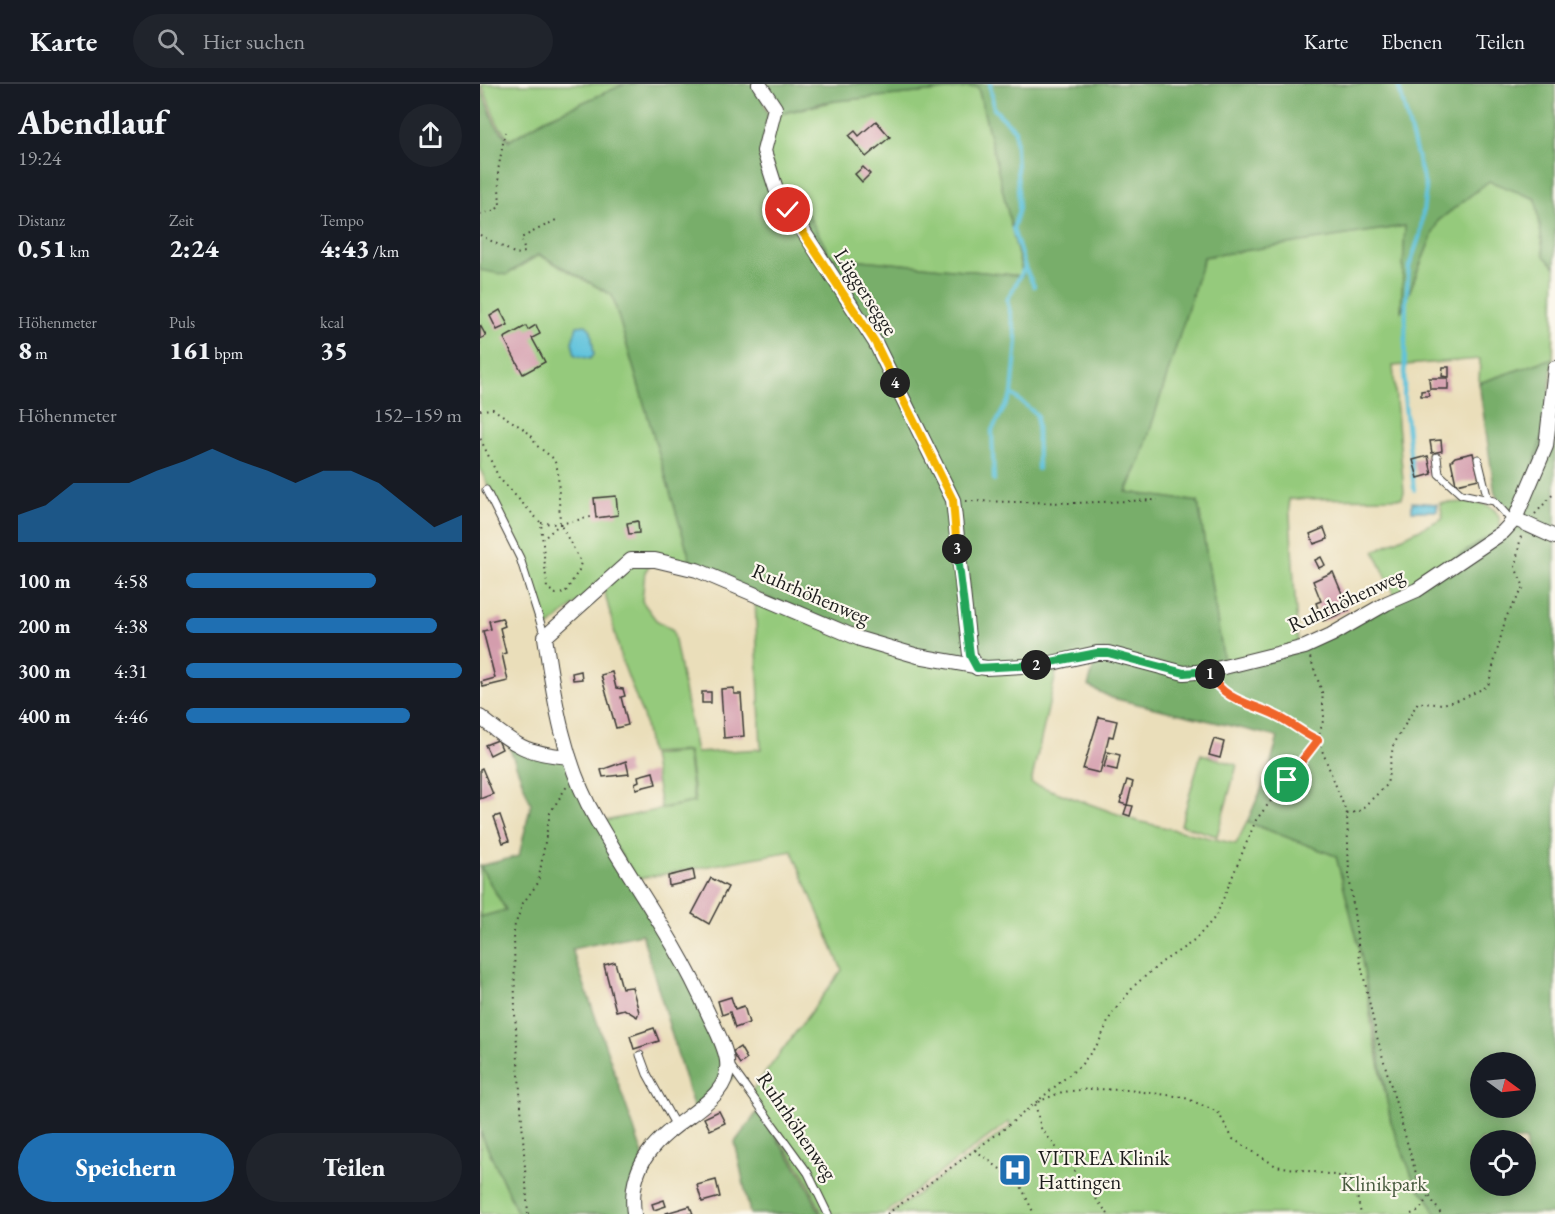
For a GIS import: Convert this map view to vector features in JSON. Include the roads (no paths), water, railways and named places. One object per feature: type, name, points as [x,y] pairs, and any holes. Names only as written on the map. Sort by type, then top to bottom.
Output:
[{"type":"street","name":"Lüggersegge","points":[[759,84],[775,108],[764,151],[776,189],[875,342],[953,500],[970,655],[977,668]]},
{"type":"street","name":"Ruhrhöhenweg","points":[[634,1214],[633,1188],[644,1158],[663,1135],[712,1098],[723,1080],[728,1062],[688,968],[595,819],[574,776],[552,690],[545,637],[631,560],[639,558],[697,570],[860,639],[918,656],[977,668],[1044,665],[1097,653],[1108,653],[1184,673],[1208,671],[1305,647],[1331,636],[1387,603],[1417,590],[1473,554],[1518,521],[1546,446],[1555,368]]},
{"type":"street","points":[[1518,521],[1555,537]]},
{"type":"street","points":[[480,717],[509,741],[536,754],[569,757]]},
{"type":"lane","points":[[1437,457],[1439,474],[1461,494],[1494,501],[1518,521]]},
{"type":"lane","points":[[1478,459],[1488,500]]},
{"type":"lane","points":[[486,490],[520,558],[545,637]]},
{"type":"lane","points":[[640,1055],[647,1074],[676,1126]]},
{"type":"lane","name":"Ruhrhöhenweg","points":[[728,1062],[808,1173],[828,1214]]},
{"type":"water","points":[[586,325],[591,330],[594,355],[590,359],[575,355],[572,342],[577,326]]},
{"type":"water","points":[[1412,502],[1437,504],[1437,511],[1412,511]]},
{"type":"waterway","points":[[990,84],[994,109],[1015,130],[1019,209],[1013,229],[1025,267],[1007,300],[1017,341],[1012,394],[992,430],[994,480]]},
{"type":"waterway","points":[[1398,84],[1426,189],[1420,235],[1409,267],[1406,299],[1404,395],[1414,490]]},
{"type":"waterway","points":[[1025,268],[1034,286]]},
{"type":"waterway","points":[[1012,394],[1037,415],[1038,469]]},
{"type":"place","name":"VITREA Klinik Hattingen","points":[[1015,1170]]},
{"type":"park label","name":"Klinikpark","points":[[1384,1184]]}]
